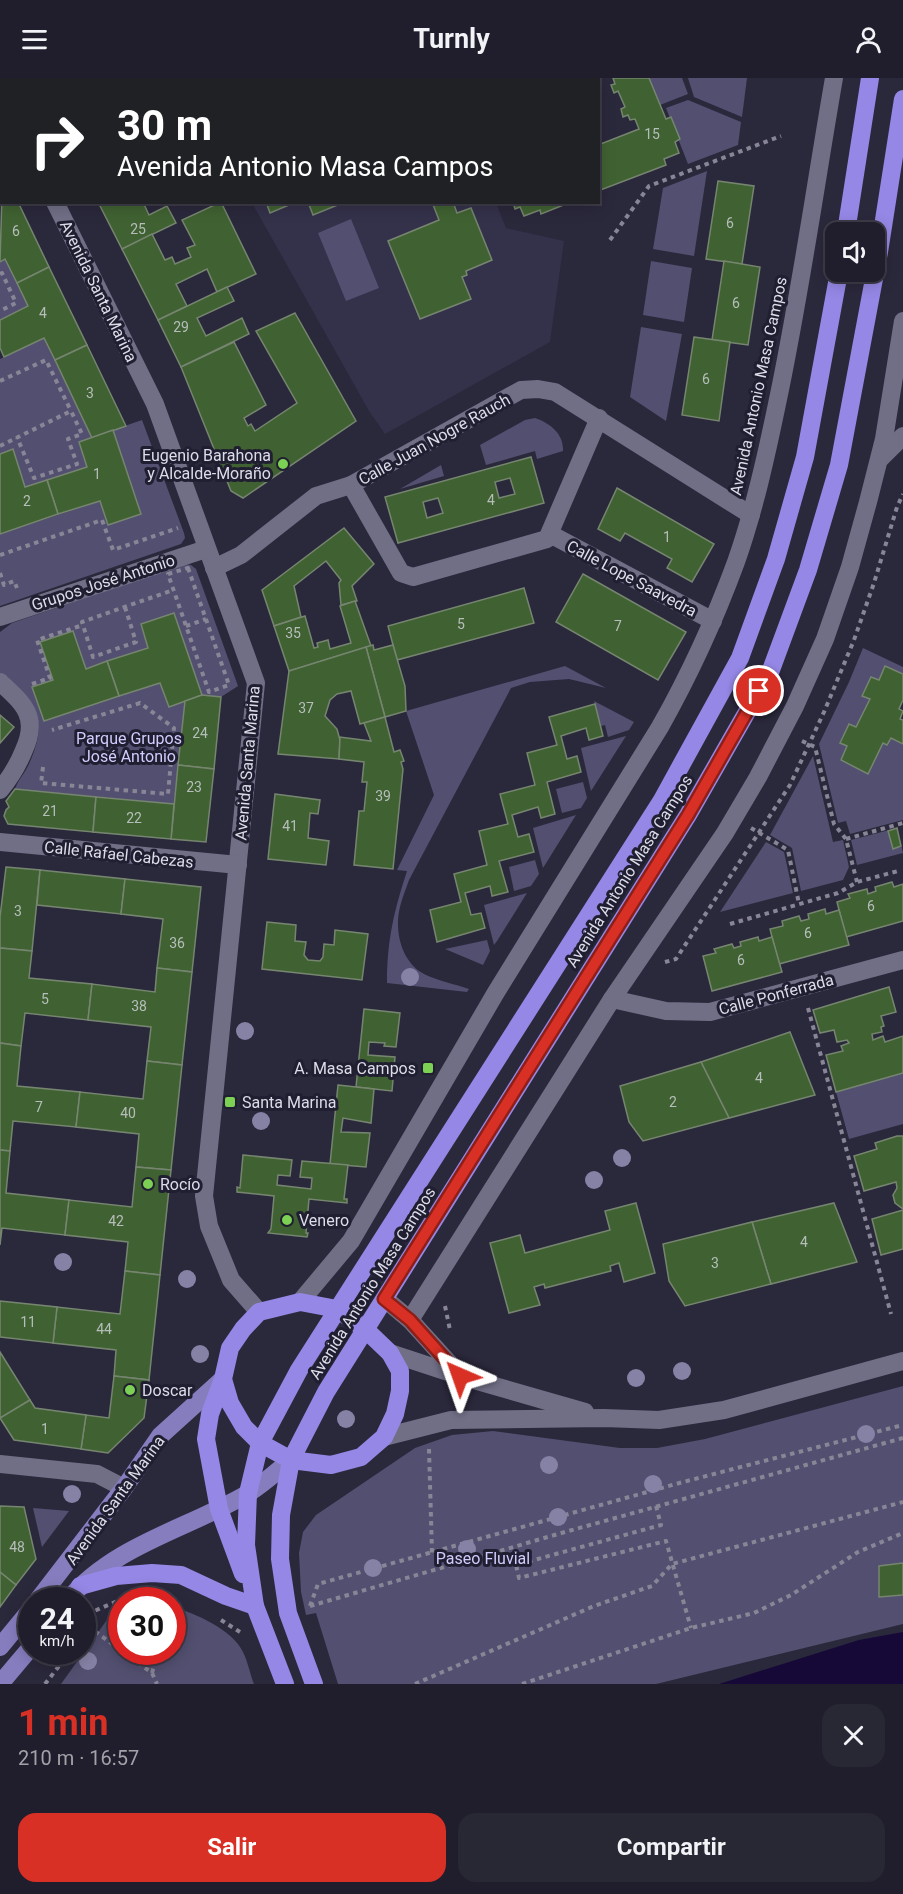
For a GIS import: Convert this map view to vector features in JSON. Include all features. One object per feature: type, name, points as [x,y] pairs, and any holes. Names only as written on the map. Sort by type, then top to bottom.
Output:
[{"type":"highway","points":[[848,222],[870,78]]},
{"type":"highway","name":"Avenida Antonio Masa Campos","points":[[314,1684],[288,1613],[280,1559],[281,1515],[291,1460],[326,1392],[682,825],[771,670],[808,570],[838,465],[879,252],[903,99]]},
{"type":"highway","name":"Avenida Antonio Masa Campos","points":[[285,1684],[255,1606],[246,1545],[249,1493],[260,1443],[299,1370],[662,800],[740,658],[777,559],[805,457],[837,282]]},
{"type":"highway","points":[[223,1379],[230,1402],[244,1427],[260,1443],[291,1460],[330,1465],[361,1457],[384,1437],[395,1414],[400,1391],[400,1371],[390,1353],[366,1330],[337,1310],[300,1302],[259,1312],[230,1348],[223,1379],[210,1414],[206,1438],[219,1509],[255,1606]]},
{"type":"highway","points":[[80,1586],[116,1576],[152,1573],[181,1575],[226,1596],[255,1606]]},
{"type":"main road","name":"Avenida Santa Marina","points":[[48,1587],[124,1488],[160,1436],[223,1379]]},
{"type":"main road","name":"Avenida Santa Marina","points":[[80,1586],[129,1551],[249,1493],[291,1460]]},
{"type":"main road","points":[[0,1647],[18,1625]]},
{"type":"main road","points":[[0,1684],[18,1663]]},
{"type":"street","name":"Avenida Antonio Masa Campos","points":[[300,1302],[351,1241],[495,994],[660,727],[685,682],[713,621],[751,515],[768,448],[789,352],[834,78]]},
{"type":"street","name":"Avenida Santa Marina","points":[[56,204],[155,404],[256,683],[204,1196],[209,1226],[231,1280],[259,1312]]},
{"type":"street","points":[[410,1320],[612,999],[734,818],[795,706],[825,639],[850,567],[880,459],[900,365],[903,321]]},
{"type":"street","name":"Calle Juan Nogre Rauch","points":[[214,568],[241,555],[316,496],[351,485],[522,390],[538,389],[555,392],[751,515]]},
{"type":"street","points":[[351,485],[401,573],[413,577],[547,539],[599,418]]},
{"type":"street","points":[[880,459],[903,436]]},
{"type":"street","name":"Calle Lope Saavedra","points":[[550,534],[713,621]]},
{"type":"street","name":"Grupos José Antonio","points":[[0,617],[206,549]]},
{"type":"street","points":[[0,682],[21,702],[28,713],[31,728],[17,766],[0,790]]},
{"type":"street","name":"Calle Rafael Cabezas","points":[[0,843],[238,865]]},
{"type":"street","name":"Calle Ponferrada","points":[[612,999],[666,1011],[710,1012],[903,960]]},
{"type":"street","points":[[384,1299],[410,1320],[460,1376]]},
{"type":"street","points":[[390,1353],[604,1418]]},
{"type":"street","points":[[384,1437],[451,1420],[604,1418],[658,1420],[724,1410],[903,1361]]},
{"type":"street","points":[[0,1464],[97,1474],[124,1488]]},
{"type":"path","points":[[610,240],[649,186],[781,136]]},
{"type":"path","points":[[0,274],[2,273],[16,303],[0,311]]},
{"type":"path","points":[[0,381],[46,360],[82,434],[68,440],[77,464],[34,478],[17,437]]},
{"type":"path","points":[[0,446],[71,411]]},
{"type":"path","points":[[0,555],[102,520],[113,550],[198,521]]},
{"type":"path","points":[[188,568],[228,685],[209,692],[173,590],[168,574],[188,568]]},
{"type":"path","points":[[125,607],[136,642],[93,657],[82,622],[173,590]]},
{"type":"path","points":[[186,626],[206,619]]},
{"type":"path","points":[[29,686],[50,678],[37,640],[83,625]]},
{"type":"path","points":[[43,762],[41,783],[168,794],[174,728],[140,703],[46,732]]},
{"type":"path","points":[[815,747],[834,824],[846,839],[857,882]]},
{"type":"path","points":[[734,818],[788,850],[799,904]]},
{"type":"path","points":[[846,839],[903,824]]},
{"type":"path","points":[[730,924],[838,893],[857,882],[898,871]]},
{"type":"path","points":[[806,1001],[891,1314]]},
{"type":"path","points":[[903,1425],[682,1482],[318,1584],[309,1606],[903,1438]]},
{"type":"path","points":[[415,1684],[594,1606],[652,1586],[672,1564],[903,1502]]},
{"type":"path","points":[[656,1506],[661,1525],[516,1565],[519,1578],[666,1541],[691,1628]]},
{"type":"path","points":[[522,1684],[691,1628],[754,1613],[770,1606],[858,1552],[903,1533]]},
{"type":"path","points":[[45,1684],[59,1665]]},
{"type":"path","points":[[141,1665],[152,1673],[157,1684]]},
{"type":"path","points":[[152,1673],[154,1665]]},
{"type":"shaded area","points":[[253,204],[496,204],[506,228],[564,241],[550,342],[385,434],[369,411]]},
{"type":"shaded area","points":[[903,1632],[903,1684],[719,1684],[859,1640]]},
{"type":"green space","points":[[649,78],[682,78],[688,94],[660,105]]},
{"type":"green space","points":[[688,78],[747,78],[742,117],[694,97]]},
{"type":"green space","points":[[688,100],[741,122],[738,145],[688,164],[666,108]]},
{"type":"green space","points":[[707,171],[694,256],[653,249],[663,188]]},
{"type":"green space","points":[[351,219],[379,288],[346,301],[318,233]]},
{"type":"green space","points":[[5,259],[28,306],[0,320],[0,262]]},
{"type":"green space","points":[[651,261],[692,268],[684,322],[643,315]]},
{"type":"green space","points":[[641,327],[682,334],[666,421],[630,397]]},
{"type":"green space","points":[[44,338],[92,438],[79,442],[87,467],[25,487],[13,450],[0,454],[0,359]]},
{"type":"green space","points":[[535,418],[546,423],[559,434],[563,451],[537,459],[535,451],[486,465],[480,445],[525,420]]},
{"type":"green space","points":[[142,420],[184,533],[185,538],[181,544],[0,606],[0,534],[100,501],[108,524],[113,430]]},
{"type":"green space","points":[[441,465],[444,476],[400,489]]},
{"type":"green space","name":"Parque Grupos José Antonio","points":[[185,564],[196,569],[238,686],[221,697],[202,695],[174,613],[141,624],[148,648],[86,669],[73,631],[40,642],[53,680],[32,687],[44,721],[160,683],[169,707],[185,701],[174,804],[15,789],[35,748],[38,722],[36,712],[30,703],[0,673],[0,632],[12,623]]},
{"type":"green space","points":[[863,648],[903,667],[903,674],[885,666],[879,680],[871,677],[862,695],[870,699],[856,727],[849,724],[840,742],[847,746],[841,760],[868,773],[883,743],[887,745],[891,738],[903,744],[903,820],[850,834],[846,821],[838,823],[819,744]]},
{"type":"green space","points":[[565,666],[606,688],[569,679],[530,682],[511,688],[409,880],[402,900],[398,916],[399,935],[401,945],[410,962],[424,974],[469,989],[467,992],[387,983],[392,926],[407,871],[397,870],[434,795],[406,711]]},
{"type":"green space","points":[[594,701],[634,722],[629,730],[608,737],[605,725],[601,726]]},
{"type":"green space","points":[[626,736],[591,791],[581,748]]},
{"type":"green space","points":[[813,756],[833,842],[843,840],[849,867],[843,880],[801,891],[792,848],[770,835]]},
{"type":"green space","points":[[583,782],[587,798],[581,808],[562,813],[556,789]]},
{"type":"green space","points":[[576,815],[543,868],[533,828]]},
{"type":"green space","points":[[897,828],[903,853],[857,865],[851,840]]},
{"type":"green space","points":[[766,842],[784,852],[793,893],[720,912]]},
{"type":"green space","points":[[535,860],[539,874],[531,886],[514,891],[509,867]]},
{"type":"green space","points":[[527,893],[497,941],[494,945],[484,905]]},
{"type":"green space","points":[[487,940],[490,951],[483,965],[445,949]]},
{"type":"green space","points":[[903,1073],[903,1124],[849,1139],[836,1092]]},
{"type":"green space","name":"Paseo Fluvial","points":[[903,1386],[903,1624],[656,1684],[338,1684],[316,1613],[306,1615],[301,1592],[299,1553],[303,1532],[316,1515],[415,1448],[452,1435],[493,1431],[620,1448],[657,1448],[705,1439]]},
{"type":"green space","points":[[33,1508],[69,1511],[42,1547]]},
{"type":"green space","points":[[186,1611],[222,1630],[238,1644],[254,1684],[61,1684],[75,1665],[96,1665],[96,1635],[108,1618],[108,1665],[186,1665]]},
{"type":"building","points":[[613,78],[649,78],[666,119],[671,117],[680,139],[675,142],[679,153],[664,159],[666,165],[600,190],[600,144],[639,129],[635,119],[630,120],[628,115],[623,117],[621,109],[625,107],[618,91],[614,93],[611,85],[615,84]]},
{"type":"building","points":[[718,181],[754,186],[742,264],[706,259]]},
{"type":"building","points":[[2,204],[19,204],[49,267],[17,283],[5,259],[0,262]]},
{"type":"building","points":[[99,204],[144,204],[149,215],[167,206],[176,223],[122,249]]},
{"type":"building","points":[[217,204],[222,204],[256,274],[217,292],[207,269],[176,284],[187,306],[158,320],[122,249],[152,234],[165,260],[172,257],[175,264],[191,257],[187,248],[195,245],[182,220]]},
{"type":"building","points":[[267,204],[291,204],[270,213]]},
{"type":"building","points":[[309,204],[340,204],[313,215]]},
{"type":"building","points":[[433,204],[454,204],[457,213],[471,208],[492,260],[466,271],[467,275],[462,277],[471,299],[420,319],[388,241],[439,220]]},
{"type":"building","points":[[514,204],[566,204],[541,214],[540,210],[524,216],[520,207],[515,209]]},
{"type":"building","points":[[724,261],[760,267],[748,345],[712,340]]},
{"type":"building","points":[[49,267],[87,345],[55,360],[44,338],[4,357],[0,348],[0,320],[28,306],[17,283]]},
{"type":"building","points":[[227,287],[234,301],[197,318],[206,336],[242,318],[249,334],[181,367],[158,320]]},
{"type":"building","points":[[295,313],[356,421],[243,498],[231,491],[181,367],[234,342],[266,405],[244,418],[248,426],[251,424],[255,431],[297,403],[256,331]]},
{"type":"building","points":[[694,337],[730,342],[719,421],[682,415]]},
{"type":"building","points":[[87,345],[126,426],[92,438],[55,360]]},
{"type":"building","points":[[113,430],[141,514],[108,525],[100,501],[58,514],[47,480],[87,467],[79,442]]},
{"type":"building","points":[[13,449],[25,487],[47,480],[58,514],[0,534],[0,454]]},
{"type":"building","points":[[531,457],[544,503],[398,543],[385,497]],"holes":[[[510,478],[515,494],[499,498],[495,482]],[[438,498],[443,513],[427,518],[423,502]]]},
{"type":"building","points":[[617,488],[714,544],[692,582],[667,568],[672,559],[625,533],[620,541],[598,529]]},
{"type":"building","points":[[344,528],[374,564],[352,586],[357,601],[341,605],[339,583],[341,580],[326,561],[294,586],[301,617],[274,626],[262,590]]},
{"type":"building","points":[[583,574],[686,632],[658,680],[556,622]]},
{"type":"building","points":[[524,588],[534,623],[397,660],[388,626]]},
{"type":"building","points":[[355,601],[371,646],[289,671],[274,626],[305,616],[314,648],[318,647],[317,643],[328,640],[330,649],[351,643],[340,606]]},
{"type":"building","points":[[174,613],[202,695],[169,707],[160,683],[119,696],[107,661],[148,648],[141,624]]},
{"type":"building","points":[[73,631],[86,669],[107,661],[119,696],[44,721],[32,687],[53,680],[40,642]]},
{"type":"building","points":[[373,645],[374,650],[393,645],[405,686],[406,711],[385,717],[366,647]]},
{"type":"building","points":[[366,647],[385,717],[360,724],[351,691],[337,694],[330,700],[325,716],[337,729],[340,740],[339,759],[278,754],[289,671]]},
{"type":"building","points":[[885,666],[903,674],[903,700],[899,709],[903,711],[900,719],[903,720],[903,744],[891,738],[887,745],[883,743],[868,774],[841,760],[847,746],[840,743],[849,724],[856,727],[870,699],[862,696],[871,677],[879,680]]},
{"type":"building","points":[[202,695],[221,697],[214,769],[178,765],[185,701]]},
{"type":"building","points":[[595,704],[603,736],[589,740],[586,728],[561,736],[567,759],[577,756],[581,772],[547,782],[555,814],[541,818],[538,807],[512,815],[518,837],[529,834],[534,852],[499,861],[508,892],[492,896],[490,886],[465,893],[471,915],[481,913],[485,928],[437,942],[430,910],[461,902],[454,874],[487,865],[479,831],[508,824],[500,794],[535,785],[527,753],[557,745],[549,717]]},
{"type":"building","points":[[0,715],[14,727],[0,743]]},
{"type":"building","points":[[385,717],[394,752],[400,750],[404,761],[401,762],[403,769],[393,869],[354,865],[359,811],[364,811],[367,782],[362,782],[364,762],[339,759],[340,737],[371,741],[364,723]]},
{"type":"building","points":[[178,765],[214,769],[206,842],[171,839]]},
{"type":"building","points":[[15,789],[96,797],[93,832],[8,824],[4,816],[9,807],[6,801]]},
{"type":"building","points":[[275,794],[320,800],[318,814],[310,813],[308,838],[329,841],[326,865],[268,859]]},
{"type":"building","points":[[96,797],[174,804],[171,839],[93,832]]},
{"type":"building","points":[[897,828],[901,846],[893,849],[888,831]]},
{"type":"building","points":[[6,867],[40,870],[32,951],[0,948],[0,917]]},
{"type":"building","points":[[40,870],[125,879],[121,914],[37,905]]},
{"type":"building","points":[[125,879],[201,887],[192,972],[157,968],[163,919],[121,914]]},
{"type":"building","points":[[892,882],[894,887],[903,884],[903,921],[846,937],[837,902],[850,898],[848,894],[867,889],[868,894],[876,891],[875,887]]},
{"type":"building","points":[[825,909],[826,914],[839,910],[849,945],[779,964],[770,929],[783,926],[782,921],[799,916],[801,921],[809,919],[808,914]]},
{"type":"building","points":[[267,922],[296,925],[295,941],[306,942],[304,955],[308,960],[320,961],[323,957],[324,944],[334,945],[335,930],[368,934],[362,980],[262,969]]},
{"type":"building","points":[[758,937],[759,941],[772,937],[782,972],[712,991],[703,956],[716,953],[714,949],[732,944],[734,948],[741,946],[740,942]]},
{"type":"building","points":[[0,948],[32,951],[29,978],[92,984],[88,1020],[25,1013],[21,1046],[0,1043]]},
{"type":"building","points":[[157,968],[192,972],[182,1065],[147,1061],[151,1027],[88,1020],[92,984],[155,992]]},
{"type":"building","points":[[889,987],[896,1012],[881,1016],[884,1026],[881,1027],[882,1032],[872,1034],[873,1040],[883,1036],[885,1042],[903,1036],[903,1073],[836,1092],[826,1055],[843,1051],[841,1046],[849,1043],[847,1040],[837,1042],[834,1030],[820,1033],[813,1010]]},
{"type":"building","points":[[364,1009],[400,1013],[396,1047],[384,1046],[385,1043],[369,1042],[368,1055],[395,1057],[392,1091],[356,1087]]},
{"type":"building","points":[[790,1032],[815,1095],[729,1118],[701,1062]]},
{"type":"building","points":[[0,1043],[21,1046],[17,1086],[80,1092],[76,1127],[13,1121],[10,1151],[0,1150]]},
{"type":"building","points":[[147,1061],[182,1065],[171,1170],[136,1167],[139,1134],[76,1127],[80,1092],[143,1099]]},
{"type":"building","points":[[701,1062],[729,1118],[643,1141],[629,1122],[620,1086]]},
{"type":"building","points":[[338,1085],[374,1089],[371,1123],[343,1118],[341,1132],[370,1133],[366,1167],[330,1164]]},
{"type":"building","points":[[903,1136],[903,1209],[895,1203],[893,1195],[897,1188],[896,1182],[864,1191],[854,1156],[877,1149],[875,1143]]},
{"type":"building","points":[[0,1150],[10,1151],[6,1193],[69,1200],[65,1235],[2,1228],[0,1245]]},
{"type":"building","points":[[243,1155],[292,1160],[290,1176],[278,1175],[277,1185],[311,1189],[312,1178],[300,1177],[302,1161],[348,1165],[344,1199],[347,1199],[347,1203],[309,1199],[307,1237],[268,1233],[271,1229],[274,1196],[237,1192],[237,1187],[240,1188]]},
{"type":"building","points":[[136,1167],[171,1170],[160,1275],[125,1271],[128,1242],[65,1235],[69,1200],[132,1207]]},
{"type":"building","points":[[636,1203],[655,1273],[624,1282],[619,1263],[610,1266],[611,1271],[545,1288],[544,1284],[534,1287],[540,1305],[509,1313],[490,1243],[520,1235],[525,1253],[610,1230],[605,1211]]},
{"type":"building","points":[[834,1203],[857,1262],[771,1284],[752,1222]]},
{"type":"building","points":[[903,1210],[903,1249],[881,1255],[872,1219]]},
{"type":"building","points":[[752,1222],[771,1284],[685,1306],[669,1281],[663,1244]]},
{"type":"building","points":[[125,1271],[160,1275],[149,1380],[114,1376],[116,1350],[53,1343],[57,1307],[120,1314]]},
{"type":"building","points":[[0,1301],[57,1307],[53,1343],[0,1337]]},
{"type":"building","points":[[0,1352],[30,1400],[0,1418]]},
{"type":"building","points":[[114,1376],[149,1380],[144,1418],[108,1453],[81,1449],[86,1415],[109,1418]]},
{"type":"building","points":[[30,1400],[35,1408],[86,1415],[81,1449],[14,1440],[0,1418]]},
{"type":"building","points":[[0,1506],[24,1507],[36,1559],[16,1585],[0,1572]]},
{"type":"building","points":[[903,1563],[903,1595],[879,1597],[879,1566]]},
{"type":"building","points":[[0,1572],[16,1585],[0,1607]]},
{"type":"place","name":"Eugenio Barahona y Alcalde-Moraño","points":[[283,464]]},
{"type":"place","name":"A. Masa Campos","points":[[428,1068]]},
{"type":"place","name":"Santa Marina","points":[[230,1102]]},
{"type":"place","name":"Rocío","points":[[148,1184]]},
{"type":"place","name":"Venero","points":[[287,1220]]},
{"type":"place","name":"Doscar","points":[[130,1390]]},
{"type":"route","points":[[460,1376],[410,1320],[384,1299],[688,815],[759,691]]}]
